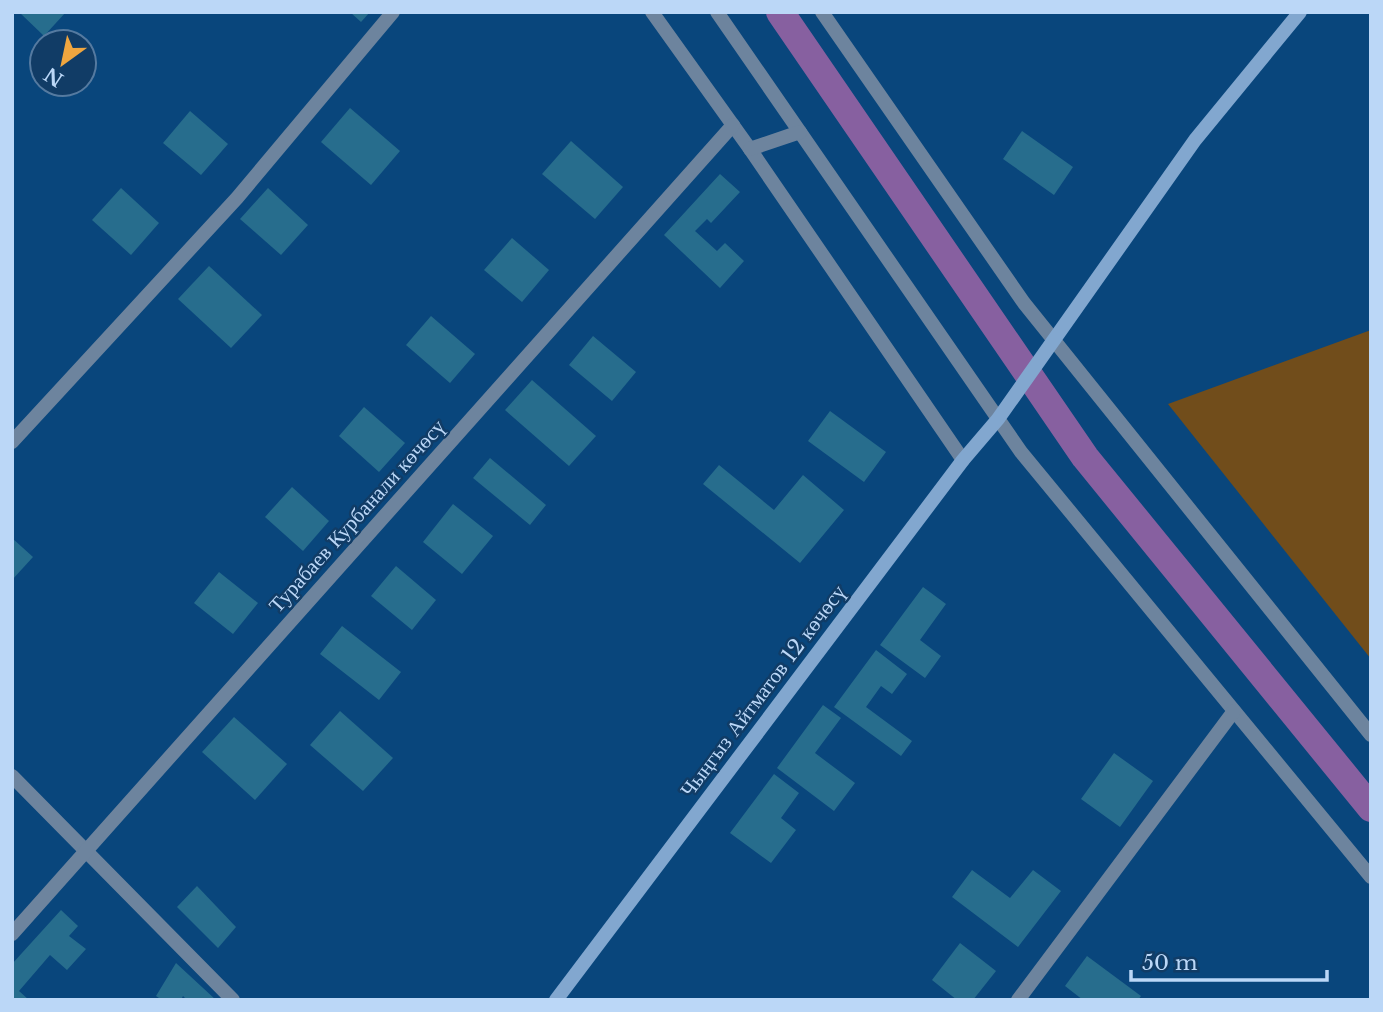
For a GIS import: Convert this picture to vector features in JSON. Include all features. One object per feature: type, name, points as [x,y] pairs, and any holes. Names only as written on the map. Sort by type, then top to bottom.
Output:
[{"type":"main road","name":"Чыңгыз Айтматов 12 көчөсү","points":[[556,1000],[963,460],[1002,414],[1195,140],[1300,12]]},
{"type":"street","points":[[12,442],[237,198],[393,12]]},
{"type":"street","points":[[652,12],[750,149],[963,460]]},
{"type":"street","points":[[717,12],[1002,414],[1021,452],[1371,877]]},
{"type":"street","points":[[822,12],[1024,303],[1050,346],[1371,735]]},
{"type":"street","name":"Турабаев Курбанали көчөсү","points":[[12,934],[733,125]]},
{"type":"street","points":[[750,149],[800,132]]},
{"type":"street","points":[[1018,1000],[1234,711]]},
{"type":"street","points":[[12,776],[88,850],[233,1000]]},
{"type":"shaded area","points":[[1371,330],[1371,659],[1168,404]]},
{"type":"building","points":[[19,12],[66,12],[51,28],[36,28]]},
{"type":"building","points":[[350,12],[370,12],[361,22]]},
{"type":"building","points":[[350,108],[400,151],[371,185],[321,142]]},
{"type":"building","points":[[190,111],[228,144],[201,175],[163,143]]},
{"type":"building","points":[[1022,131],[1073,167],[1054,195],[1003,159]]},
{"type":"building","points":[[571,141],[623,187],[595,219],[542,174]]},
{"type":"building","points":[[720,174],[740,192],[711,223],[707,219],[695,231],[717,251],[725,243],[744,261],[720,288],[664,235]]},
{"type":"building","points":[[121,188],[159,223],[131,255],[92,220]]},
{"type":"building","points":[[268,188],[308,225],[281,255],[240,219]]},
{"type":"building","points":[[512,238],[549,270],[522,302],[484,270]]},
{"type":"building","points":[[209,266],[262,315],[231,348],[178,299]]},
{"type":"building","points":[[431,316],[475,354],[450,383],[406,345]]},
{"type":"building","points":[[593,336],[636,372],[612,401],[569,365]]},
{"type":"building","points":[[532,380],[596,436],[569,466],[505,410]]},
{"type":"building","points":[[364,407],[405,443],[379,472],[339,436]]},
{"type":"building","points":[[830,411],[886,452],[864,482],[808,441]]},
{"type":"building","points":[[490,458],[546,505],[530,525],[473,478]]},
{"type":"building","points":[[719,465],[774,510],[803,475],[844,510],[800,563],[703,484]]},
{"type":"building","points":[[292,487],[329,521],[303,551],[265,517]]},
{"type":"building","points":[[453,504],[493,536],[462,574],[423,542]]},
{"type":"building","points":[[12,538],[33,557],[12,580]]},
{"type":"building","points":[[396,566],[436,600],[412,630],[371,596]]},
{"type":"building","points":[[219,572],[258,603],[233,634],[194,603]]},
{"type":"building","points":[[923,587],[946,604],[920,640],[941,656],[925,678],[880,645]]},
{"type":"building","points":[[342,626],[401,672],[379,700],[320,654]]},
{"type":"building","points":[[876,650],[907,674],[892,694],[881,686],[866,707],[912,741],[901,756],[834,707]]},
{"type":"building","points":[[823,705],[841,718],[815,753],[855,783],[834,811],[777,768]]},
{"type":"building","points":[[340,711],[393,758],[363,791],[310,745]]},
{"type":"building","points":[[234,717],[287,764],[255,800],[202,752]]},
{"type":"building","points":[[1114,753],[1153,781],[1120,827],[1081,799]]},
{"type":"building","points":[[774,774],[799,793],[781,818],[796,830],[771,863],[730,833]]},
{"type":"building","points":[[972,870],[1010,898],[1033,870],[1061,891],[1018,947],[952,897]]},
{"type":"building","points":[[197,886],[236,927],[218,948],[177,907]]},
{"type":"building","points":[[61,910],[78,926],[69,936],[86,949],[67,970],[50,955],[19,991],[29,1000],[12,1000],[12,964]]},
{"type":"building","points":[[960,943],[996,971],[973,1000],[957,1000],[932,980]]},
{"type":"building","points":[[1087,956],[1141,996],[1138,1000],[1083,1000],[1065,986]]},
{"type":"building","points":[[176,963],[216,1000],[187,1000],[183,996],[181,1000],[162,1000],[156,996]]},
{"type":"waterway","points":[[780,12],[1085,457],[1371,808]]}]
